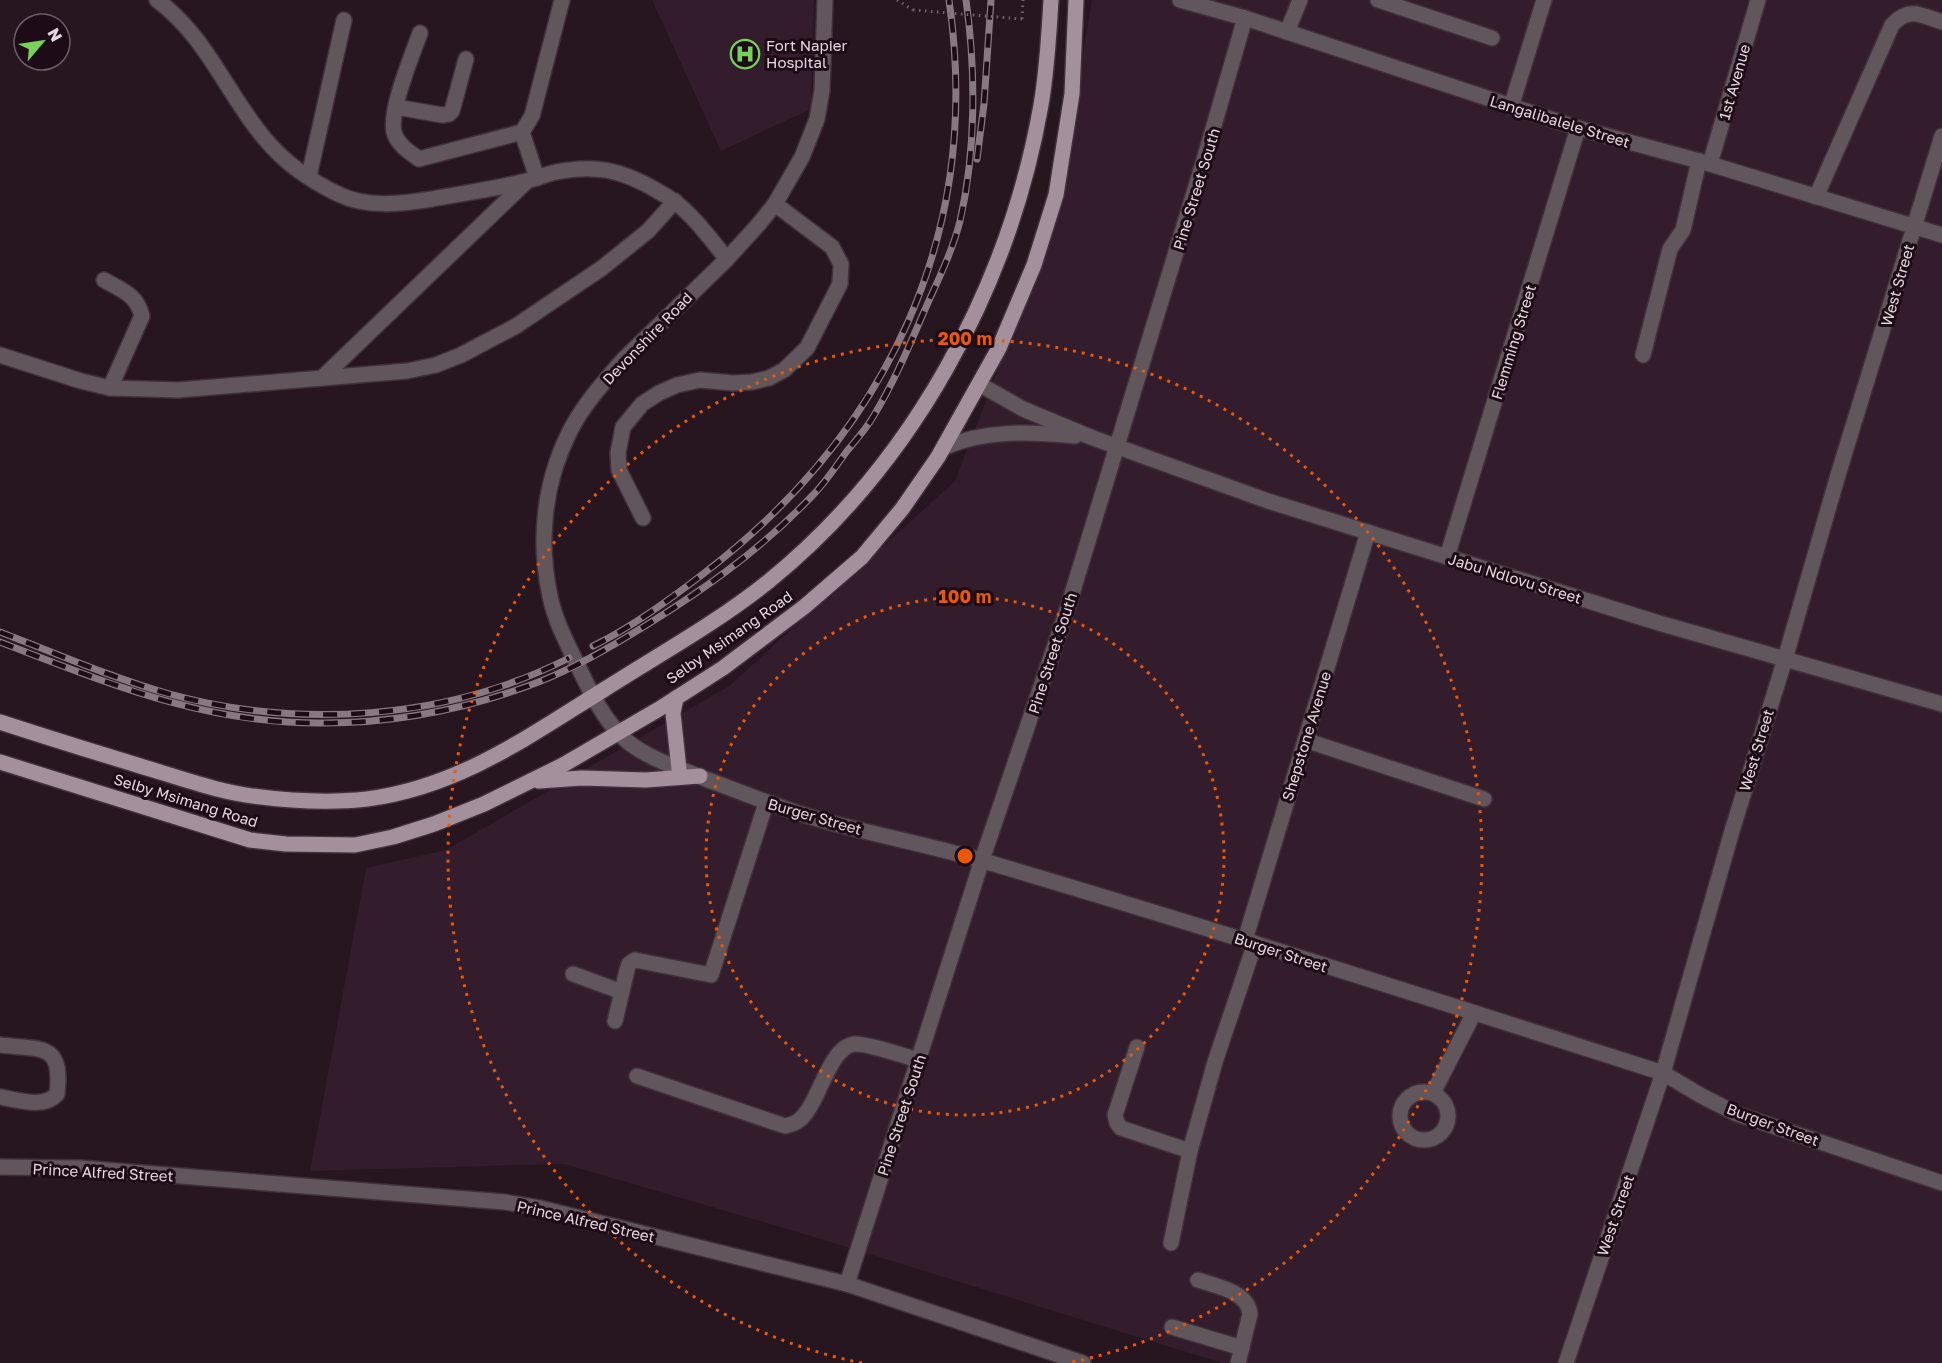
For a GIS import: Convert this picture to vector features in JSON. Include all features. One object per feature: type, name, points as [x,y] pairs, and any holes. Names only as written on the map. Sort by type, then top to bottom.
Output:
[{"type":"main road","name":"Selby Msimang Road","points":[[0,722],[220,790],[265,798],[363,799],[396,794],[434,784],[479,765],[521,742],[720,618],[770,580],[843,510],[883,464],[914,423],[944,375],[972,320],[1009,228],[1026,176],[1041,104],[1052,0]]},
{"type":"main road","name":"Selby Msimang Road","points":[[0,762],[250,840],[317,846],[355,845],[393,837],[434,824],[484,804],[563,765],[676,698],[741,654],[804,607],[862,557],[902,509],[943,448],[999,348],[1034,265],[1056,195],[1072,94],[1076,0]]},
{"type":"main road","points":[[676,698],[673,713],[680,769]]},
{"type":"main road","points":[[526,783],[582,778],[646,780],[700,776]]},
{"type":"street","points":[[157,0],[190,29],[266,140],[283,158],[339,194],[361,201],[407,203],[532,180],[554,172],[582,168],[612,170],[638,179],[675,201],[727,259]]},
{"type":"street","points":[[420,33],[394,113],[394,132],[399,142],[419,159],[522,132],[532,116],[562,0]]},
{"type":"street","name":"Devonshire Road","points":[[618,733],[592,696],[560,630],[550,598],[545,565],[546,500],[569,434],[581,412],[607,377],[727,259],[775,204],[802,157],[817,119],[822,90],[825,0]]},
{"type":"street","name":"Langalibalele Street","points":[[1180,0],[1245,18],[1578,128],[1705,163],[1942,234]]},
{"type":"street","points":[[1287,32],[1300,0]]},
{"type":"street","points":[[1378,0],[1492,38]]},
{"type":"street","points":[[1510,107],[1544,0]]},
{"type":"street","name":"1st Avenue","points":[[1643,355],[1670,249],[1683,230],[1758,0]]},
{"type":"street","points":[[1816,197],[1892,25],[1899,18],[1912,13],[1942,22]]},
{"type":"street","name":"Pine Street South","points":[[847,1284],[982,860],[1068,607],[1201,171],[1245,18]]},
{"type":"street","points":[[309,176],[344,20]]},
{"type":"street","points":[[396,107],[442,115],[449,114],[452,111],[466,59]]},
{"type":"street","name":"Flemming Street","points":[[1447,557],[1578,128]]},
{"type":"street","points":[[522,132],[532,180]]},
{"type":"street","name":"West Street","points":[[1566,1363],[1663,1073],[1732,831],[1914,226],[1937,174],[1942,136]]},
{"type":"street","points":[[322,378],[532,180]]},
{"type":"street","points":[[0,355],[110,388],[178,390],[407,371],[436,365],[461,355],[516,326],[602,268],[648,231],[675,201]]},
{"type":"street","points":[[644,518],[619,470],[618,453],[623,428],[642,404],[677,385],[700,380],[752,382],[769,378],[784,370],[807,348],[840,284],[841,264],[831,247],[775,204]]},
{"type":"street","points":[[104,280],[132,295],[142,316],[110,388]]},
{"type":"street","name":"Jabu Ndlovu Street","points":[[979,384],[1023,409],[1093,438],[1268,501],[1785,659],[1942,704]]},
{"type":"street","name":"Jabu Ndlovu Street","points":[[943,448],[969,438],[993,434],[1043,433],[1093,438]]},
{"type":"street","name":"Shepstone Avenue","points":[[1171,1244],[1190,1151],[1305,740],[1368,532]]},
{"type":"street","name":"Burger Street","points":[[618,733],[653,758],[766,803],[823,820],[982,860],[1663,1073],[1737,1114],[1942,1183]]},
{"type":"street","points":[[1305,740],[1484,799]]},
{"type":"street","points":[[615,1021],[629,964],[635,960],[711,975],[766,803]]},
{"type":"street","points":[[573,974],[622,992]]},
{"type":"street","points":[[1433,1093],[1474,1013]]},
{"type":"street","points":[[637,1076],[785,1126],[797,1122],[806,1114],[836,1057],[845,1047],[855,1044],[918,1060]]},
{"type":"street","points":[[0,1045],[44,1050],[51,1054],[57,1062],[59,1082],[57,1094],[49,1102],[38,1103],[0,1097]]},
{"type":"street","points":[[1137,1047],[1115,1115],[1117,1123],[1121,1128],[1190,1151]]},
{"type":"street","name":"Prince Alfred Street","points":[[0,1167],[80,1168],[505,1202],[540,1208],[847,1284],[1083,1363]]},
{"type":"street","points":[[1198,1280],[1237,1294],[1246,1301],[1250,1314],[1238,1363]]},
{"type":"street","points":[[1172,1327],[1242,1348]]},
{"type":"path","points":[[897,0],[913,10],[1022,19],[1023,0]]},
{"type":"shaded area","name":"Fort Napier Hospital","points":[[652,0],[814,0],[811,109],[721,151]]},
{"type":"shaded area","points":[[1092,0],[1942,0],[1942,1363],[1222,1363],[804,1234],[564,1164],[310,1171],[366,868],[446,850],[729,686],[955,481],[1055,221]]},
{"type":"railway","points":[[593,646],[636,622],[677,594],[768,518],[824,458],[871,392],[908,322],[935,247],[951,168],[956,86],[949,0]]},
{"type":"railway","points":[[0,642],[80,673],[158,699],[198,709],[280,722],[376,721],[428,714],[478,702],[528,686],[593,656],[678,605],[726,572],[770,536],[817,491],[870,421],[900,366],[948,257],[957,233],[965,194],[973,111],[972,55],[966,0]]},
{"type":"railway","points":[[977,159],[984,104],[991,0]]},
{"type":"railway","points":[[0,632],[103,672],[166,693],[216,705],[268,712],[319,715],[371,713],[423,706],[473,695],[522,679],[569,658]]},
{"type":"place","name":"Fort Napier Hospital","points":[[745,54]]}]
